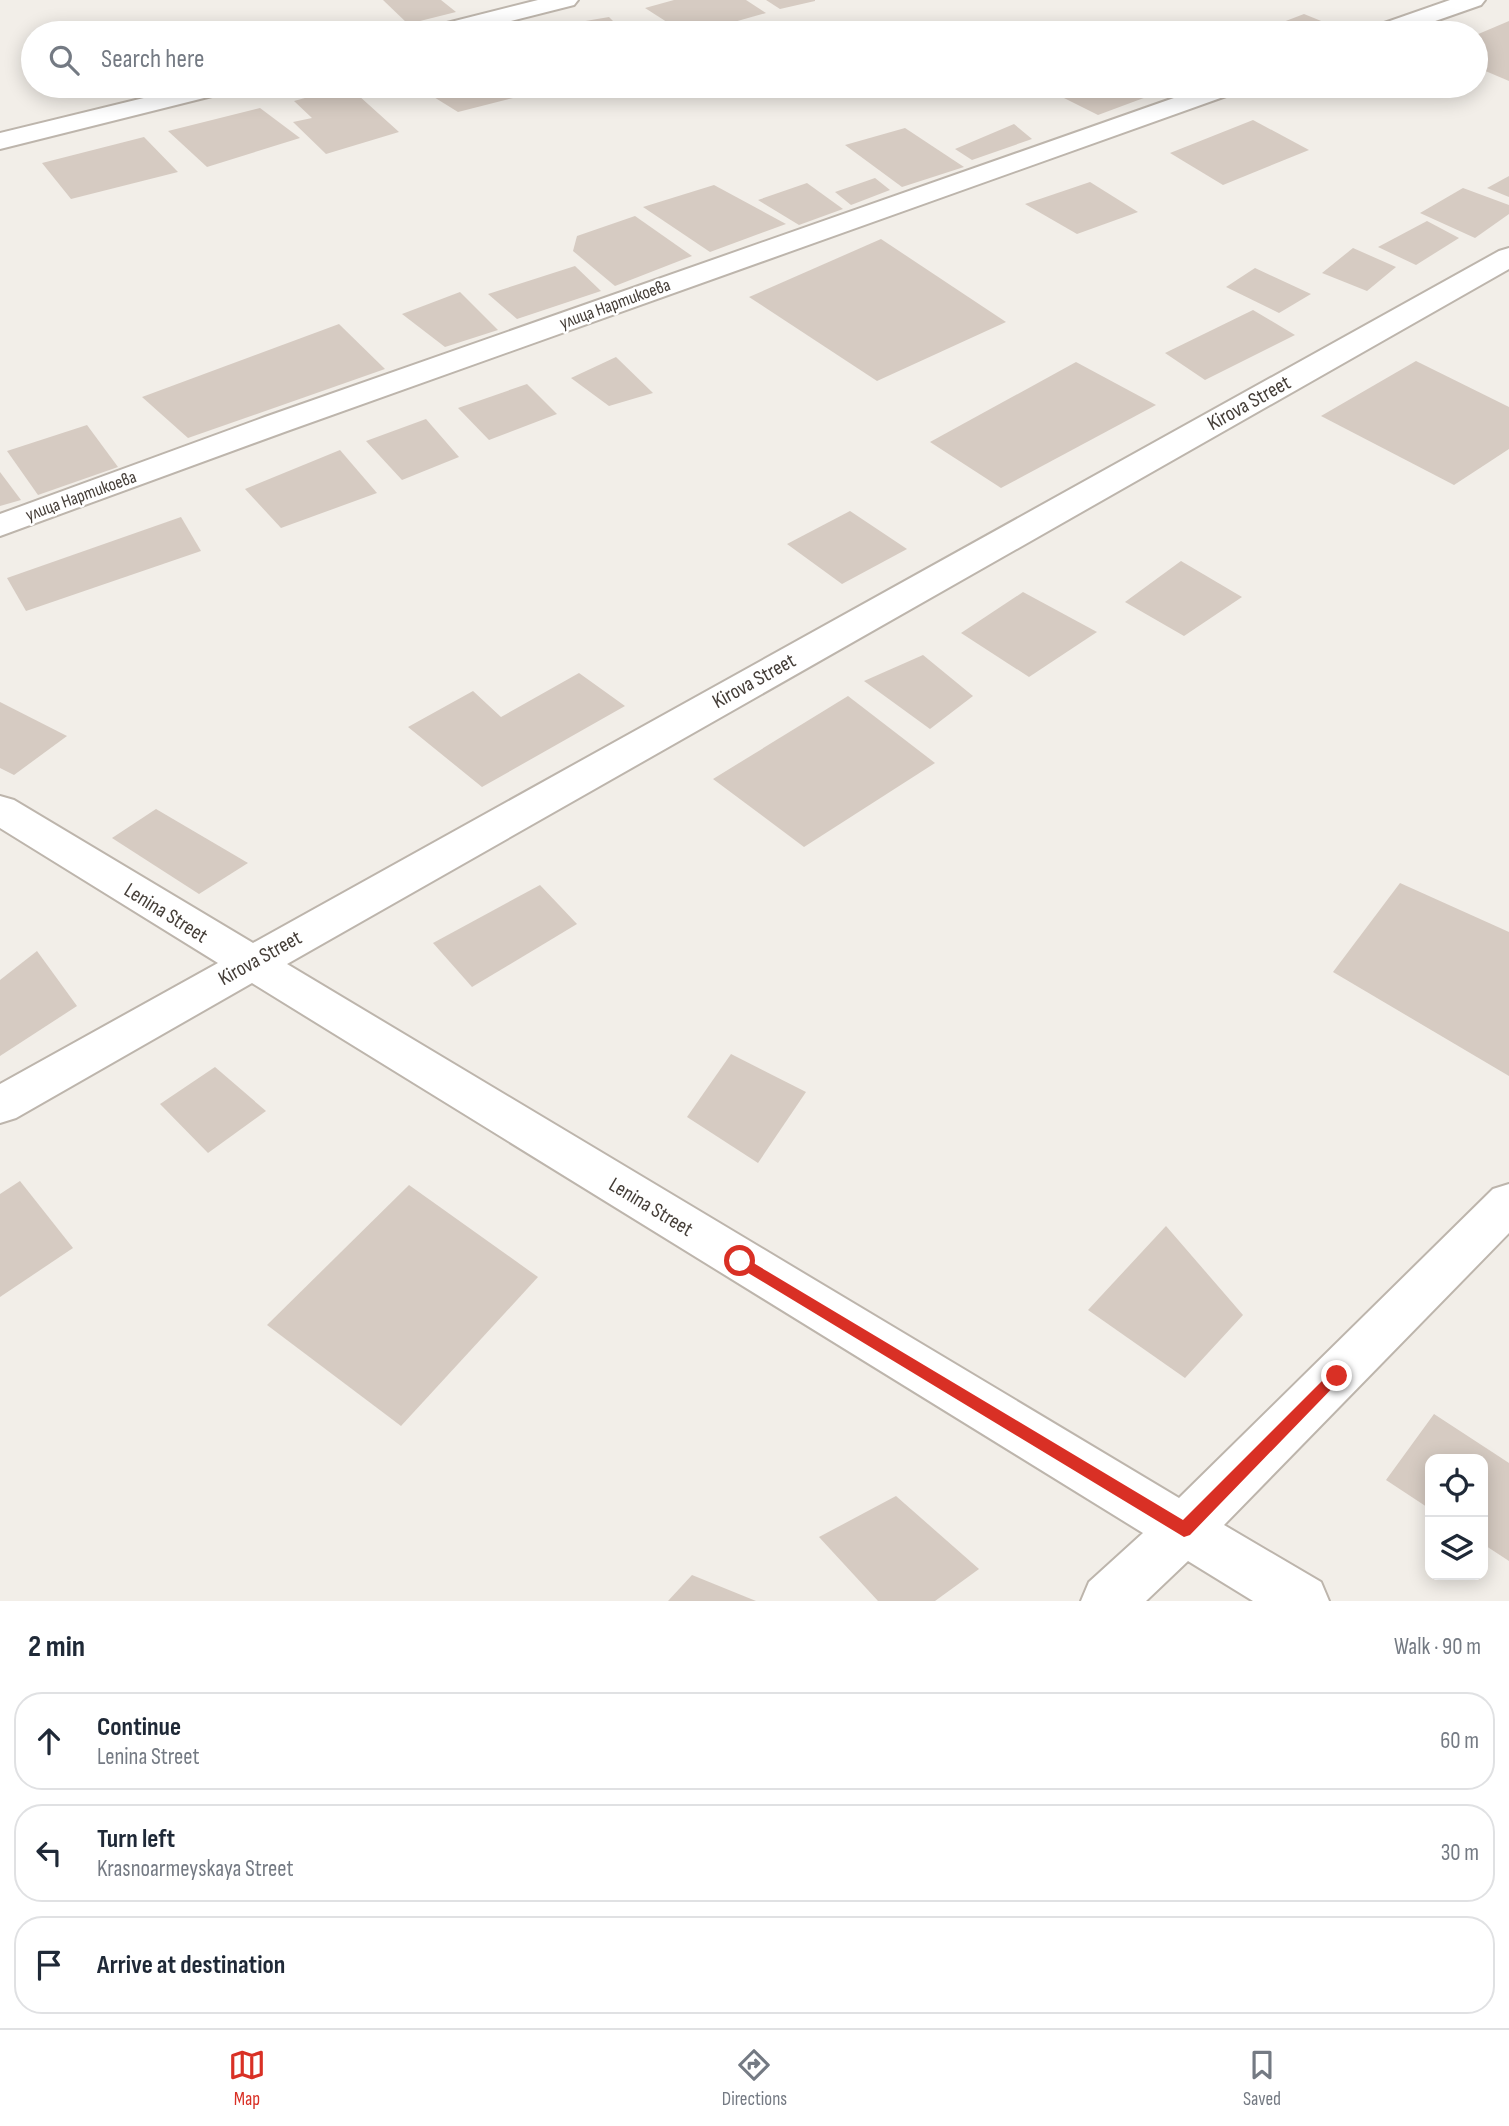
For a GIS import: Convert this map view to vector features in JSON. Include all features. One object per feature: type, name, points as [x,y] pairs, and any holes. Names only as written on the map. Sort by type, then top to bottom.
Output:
[{"type":"street","points":[[483,21],[566,0]]},
{"type":"street","points":[[1413,21],[1473,0]]},
{"type":"street","points":[[0,141],[174,98]]},
{"type":"street","name":"улица Нартикоева","points":[[0,526],[276,424],[1197,98]]},
{"type":"street","name":"Kirova Street","points":[[0,1105],[1509,257]]},
{"type":"street","name":"Lenina Street","points":[[0,810],[1302,1601]]},
{"type":"street","points":[[1108,1601],[1184,1530],[1509,1203]]},
{"type":"building","points":[[383,0],[441,0],[456,12],[420,21],[405,21]]},
{"type":"building","points":[[674,0],[746,0],[766,13],[738,21],[665,21],[645,8]]},
{"type":"building","points":[[766,0],[815,0],[815,1],[780,9]]},
{"type":"building","points":[[1304,14],[1321,21],[1286,21]]},
{"type":"building","points":[[609,17],[613,21],[585,21]]},
{"type":"building","points":[[1509,21],[1509,81],[1488,72],[1488,30]]},
{"type":"building","points":[[305,98],[361,98],[399,132],[326,154],[293,122],[312,118],[294,101]]},
{"type":"building","points":[[435,98],[513,98],[458,112]]},
{"type":"building","points":[[1064,98],[1144,98],[1098,115]]},
{"type":"building","points":[[260,108],[300,138],[207,167],[168,131]]},
{"type":"building","points":[[1253,120],[1309,150],[1223,185],[1170,153]]},
{"type":"building","points":[[1014,124],[1032,139],[972,160],[955,149]]},
{"type":"building","points":[[905,128],[964,167],[902,187],[845,145]]},
{"type":"building","points":[[144,137],[178,172],[71,199],[42,163]]},
{"type":"building","points":[[1509,176],[1509,197],[1487,188]]},
{"type":"building","points":[[875,178],[890,190],[851,205],[835,192]]},
{"type":"building","points":[[1090,182],[1138,212],[1077,234],[1025,204]]},
{"type":"building","points":[[807,183],[843,209],[799,225],[758,200]]},
{"type":"building","points":[[714,185],[786,224],[710,252],[643,207]]},
{"type":"building","points":[[1463,188],[1509,205],[1509,214],[1475,238],[1420,213]]},
{"type":"building","points":[[635,216],[692,256],[615,286],[573,251],[577,236]]},
{"type":"building","points":[[1427,221],[1459,238],[1416,265],[1378,247]]},
{"type":"building","points":[[881,239],[1006,322],[877,381],[749,297]]},
{"type":"building","points":[[1353,248],[1396,267],[1367,291],[1322,273]]},
{"type":"building","points":[[575,266],[601,291],[517,319],[488,294]]},
{"type":"building","points":[[1255,268],[1311,294],[1279,313],[1226,287]]},
{"type":"building","points":[[460,292],[498,330],[445,347],[402,314]]},
{"type":"building","points":[[1253,310],[1295,335],[1205,380],[1165,353]]},
{"type":"building","points":[[339,324],[385,369],[188,438],[142,397]]},
{"type":"building","points":[[616,357],[653,393],[609,406],[571,378]]},
{"type":"building","points":[[1416,361],[1509,407],[1509,449],[1454,485],[1321,416]]},
{"type":"building","points":[[1076,362],[1156,405],[1001,488],[930,442]]},
{"type":"building","points":[[527,384],[557,414],[489,440],[458,408]]},
{"type":"building","points":[[426,419],[459,457],[402,480],[366,441]]},
{"type":"building","points":[[87,425],[118,467],[38,495],[7,451]]},
{"type":"building","points":[[340,450],[377,493],[281,528],[245,489]]},
{"type":"building","points":[[0,472],[21,500],[0,506]]},
{"type":"building","points":[[850,511],[907,549],[842,584],[787,544]]},
{"type":"building","points":[[181,517],[201,551],[26,611],[7,578]]},
{"type":"building","points":[[1181,561],[1242,597],[1184,636],[1125,602]]},
{"type":"building","points":[[1023,592],[1097,632],[1029,677],[961,633]]},
{"type":"building","points":[[923,655],[973,696],[930,729],[864,681]]},
{"type":"building","points":[[579,673],[625,706],[482,787],[408,727],[473,691],[501,717]]},
{"type":"building","points":[[848,696],[935,763],[804,847],[713,779]]},
{"type":"building","points":[[0,702],[67,736],[14,775],[0,768]]},
{"type":"building","points":[[156,809],[248,863],[199,894],[112,838]]},
{"type":"building","points":[[1400,883],[1509,932],[1509,1076],[1333,972]]},
{"type":"building","points":[[540,885],[577,924],[472,987],[433,943]]},
{"type":"building","points":[[37,951],[77,1006],[0,1056],[0,980]]},
{"type":"building","points":[[731,1054],[806,1092],[758,1163],[687,1117]]},
{"type":"building","points":[[215,1067],[266,1111],[208,1153],[160,1104]]},
{"type":"building","points":[[20,1181],[73,1248],[0,1297],[0,1194]]},
{"type":"building","points":[[409,1185],[538,1277],[401,1426],[267,1325]]},
{"type":"building","points":[[1166,1226],[1243,1315],[1185,1378],[1088,1310]]},
{"type":"building","points":[[1434,1414],[1509,1463],[1509,1561],[1488,1547],[1488,1454],[1425,1454],[1425,1506],[1386,1480]]},
{"type":"building","points":[[896,1496],[979,1569],[935,1601],[878,1601],[819,1537]]},
{"type":"building","points":[[692,1575],[756,1601],[668,1601]]},
{"type":"route","points":[[740,1261],[1184,1530],[1337,1376]]}]
